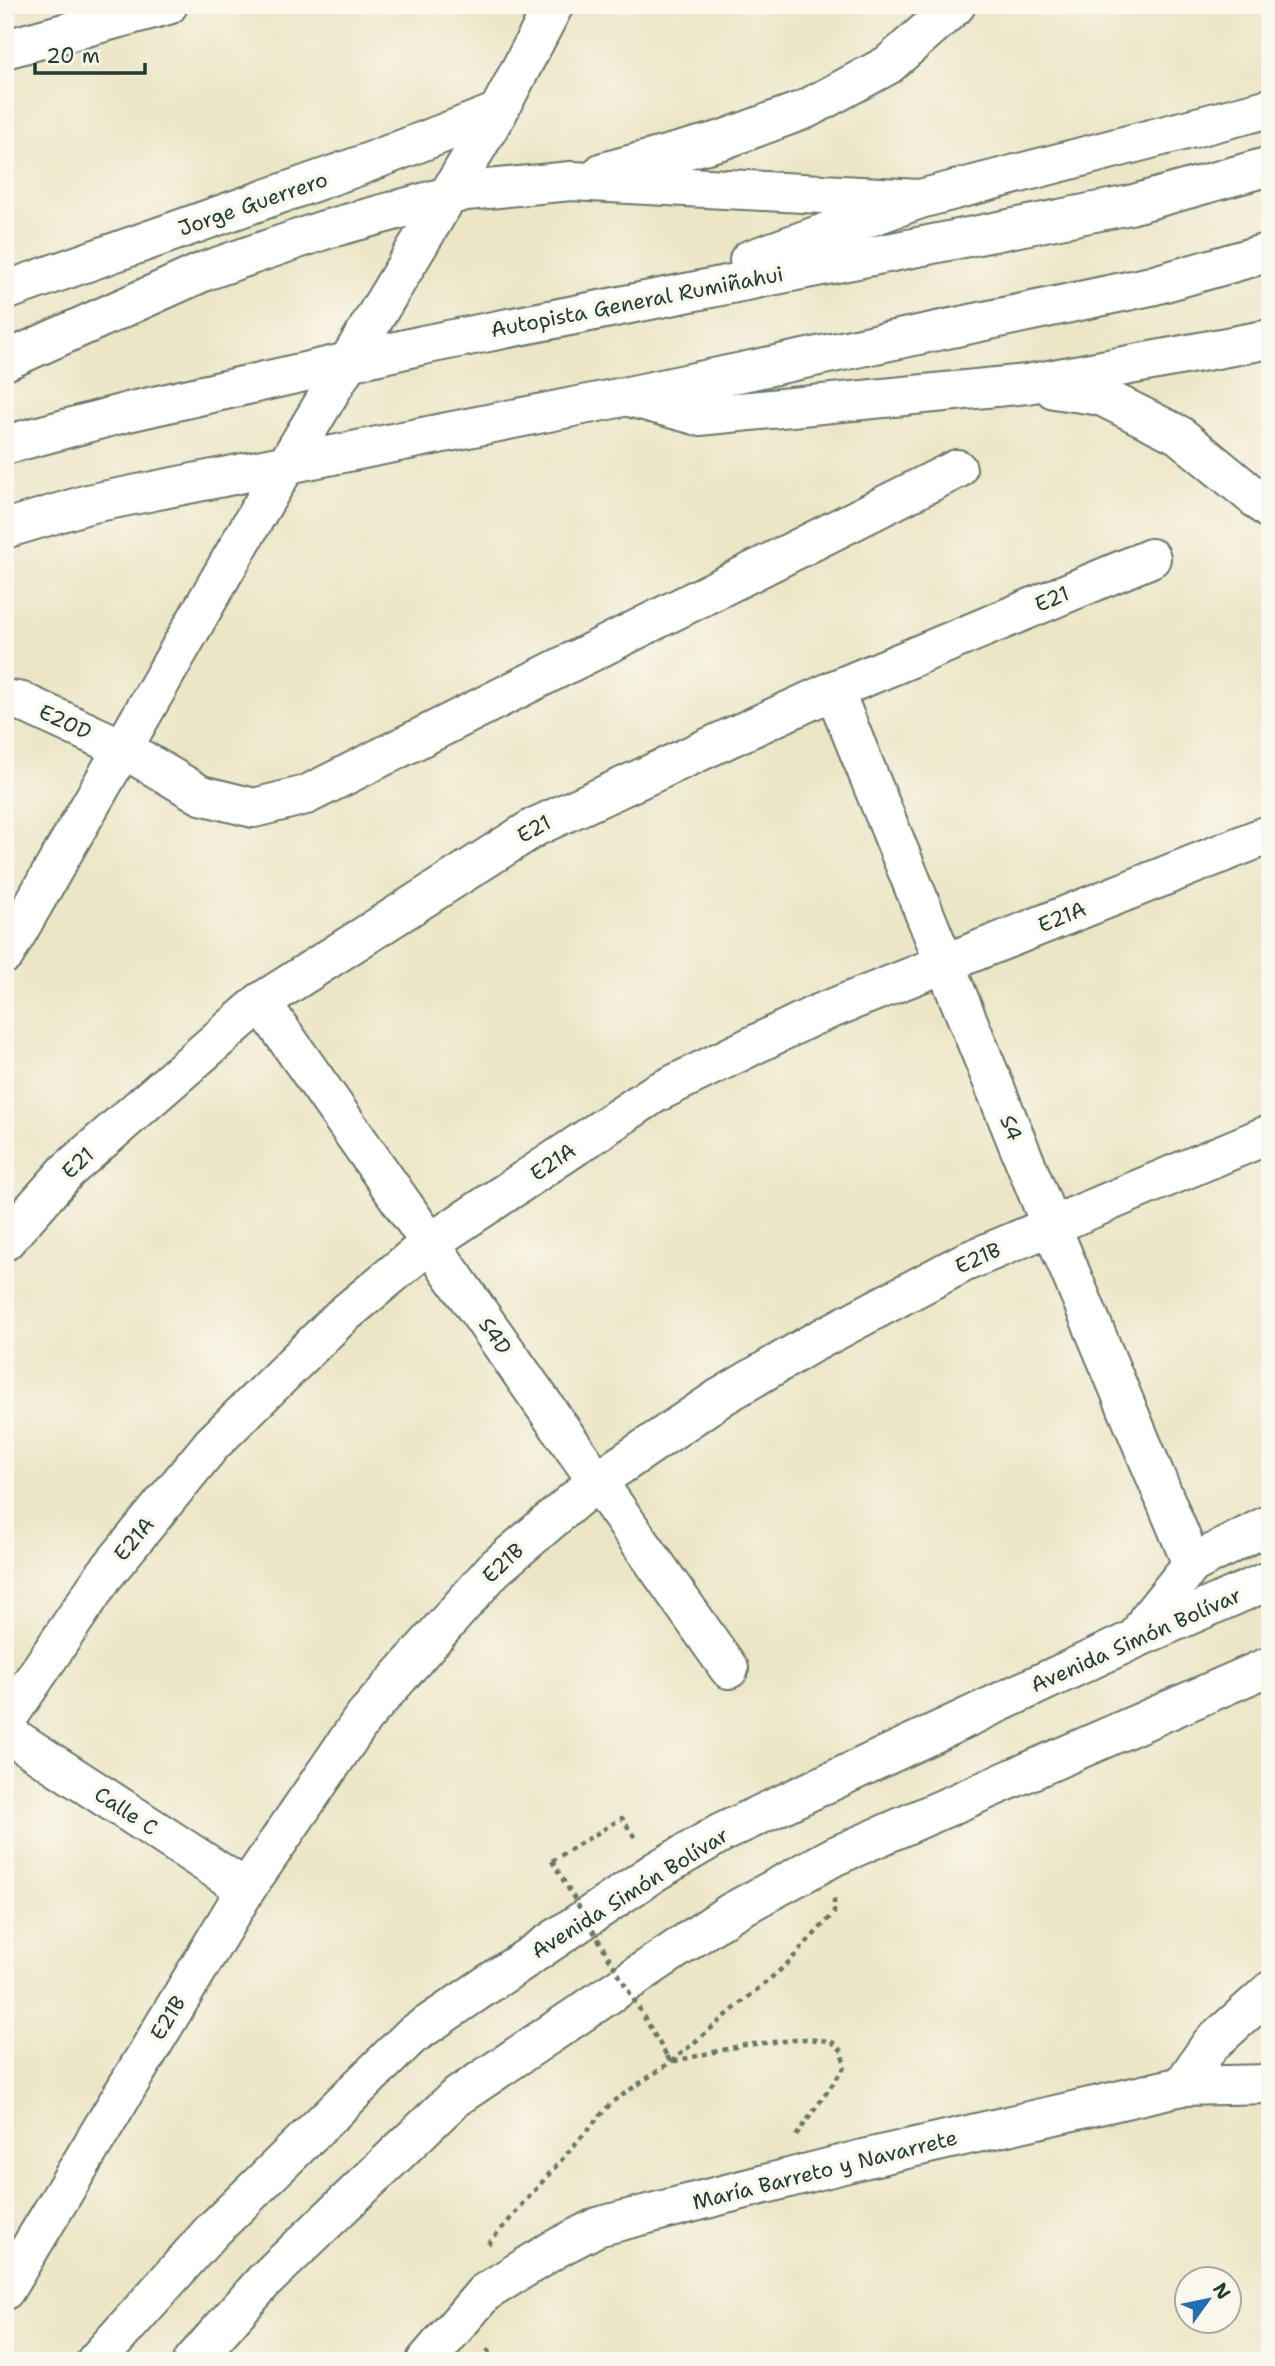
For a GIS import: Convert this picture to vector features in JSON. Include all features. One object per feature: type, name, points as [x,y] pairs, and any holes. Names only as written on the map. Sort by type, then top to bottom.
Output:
[{"type":"main road","points":[[5,49],[55,20],[168,5]]},
{"type":"main road","points":[[5,954],[257,514],[497,113],[554,5]]},
{"type":"main road","points":[[570,181],[722,140],[806,109],[888,65],[956,5]]},
{"type":"main road","points":[[622,305],[920,199],[1270,108]]},
{"type":"main road","name":"Jorge Guerrero","points":[[5,290],[359,166],[497,113]]},
{"type":"main road","name":"Autopista General Rumiñahui","points":[[5,445],[128,412],[423,345],[1130,205],[1270,166]]},
{"type":"main road","points":[[5,361],[205,271],[324,230],[466,191],[570,181],[920,199]]},
{"type":"main road","points":[[5,529],[88,504],[628,396],[1151,286],[1270,252]]},
{"type":"main road","points":[[628,396],[699,416],[1027,384],[1270,338]]},
{"type":"main road","points":[[1027,384],[1101,396],[1179,435],[1270,510]]},
{"type":"main road","name":"E20D","points":[[5,699],[22,702],[124,749],[201,795],[254,808],[306,795],[957,469]]},
{"type":"main road","name":"E21","points":[[5,1241],[67,1171],[261,1002],[535,827],[834,690],[1151,558]]},
{"type":"main road","name":"S4","points":[[834,690],[1051,1226],[1192,1564]]},
{"type":"main road","name":"E21A","points":[[5,1722],[103,1577],[212,1444],[341,1317],[430,1243],[654,1094],[813,1016],[1270,834]]},
{"type":"main road","name":"S4D","points":[[261,1002],[729,1669]]},
{"type":"main road","name":"E21B","points":[[5,2290],[246,1889],[363,1718],[494,1569],[597,1481],[721,1397],[809,1345],[963,1263],[1270,1134]]},
{"type":"main road","points":[[1137,1639],[1148,1619],[1192,1564],[1270,1524]]},
{"type":"main road","name":"Avenida Simón Bolívar","points":[[96,2361],[212,2231],[411,2036],[656,1871],[721,1833],[1270,1580]]},
{"type":"main road","points":[[193,2361],[264,2281],[455,2098],[730,1913],[835,1856],[1258,1673]]},
{"type":"main road","name":"Calle C","points":[[5,1732],[246,1889]]},
{"type":"main road","points":[[1182,2086],[1210,2045],[1270,1991]]},
{"type":"main road","name":"María Barreto y Navarrete","points":[[426,2361],[484,2293],[555,2249],[597,2227],[760,2185],[1182,2086],[1270,2084]]},
{"type":"path","points":[[622,1818],[552,1861],[671,2062]]},
{"type":"path","points":[[498,2361],[484,2345],[485,2247],[612,2102],[671,2062],[785,1966],[834,1913],[835,1856]]},
{"type":"path","points":[[671,2062],[744,2045],[804,2039],[831,2041],[843,2052],[844,2068],[760,2185]]}]
